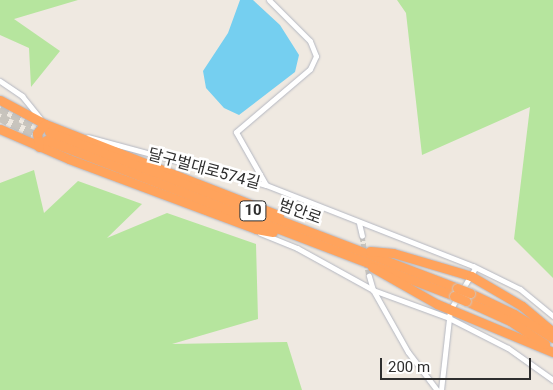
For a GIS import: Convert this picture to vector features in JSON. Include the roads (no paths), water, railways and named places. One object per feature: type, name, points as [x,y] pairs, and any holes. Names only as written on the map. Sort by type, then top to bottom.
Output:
[{"type":"highway","points":[[0,100],[45,136],[202,209],[256,229],[299,232]]},
{"type":"highway","points":[[0,130],[10,134],[45,136],[265,207],[299,232]]},
{"type":"highway","points":[[0,137],[10,134]]},
{"type":"highway","name":"범안로","points":[[45,136],[468,297]]},
{"type":"highway","points":[[361,255],[393,253],[473,272],[522,306],[553,332]]},
{"type":"highway","points":[[361,255],[388,279],[449,314],[553,350]]},
{"type":"highway","name":"10","points":[[468,297],[514,314],[553,338]]},
{"type":"highway","name":"10","points":[[468,297],[510,321],[553,350]]},
{"type":"street","points":[[266,185],[236,132],[310,69],[316,56],[310,42],[269,0]]},
{"type":"street","name":"달구벌대로574길","points":[[0,81],[22,96],[38,117],[87,136],[266,185],[473,272],[520,289],[553,316]]},
{"type":"street","points":[[202,209],[297,248],[373,290],[449,314],[508,348],[553,380]]},
{"type":"street","points":[[359,223],[362,236]]},
{"type":"street","points":[[441,390],[449,314],[473,272]]},
{"type":"street","points":[[369,276],[373,290],[408,352],[437,390]]},
{"type":"water","points":[[240,0],[253,0],[280,25],[299,55],[295,72],[239,115],[224,108],[206,88],[203,71],[228,33]]},
{"type":"tunnel","points":[[0,108],[46,131]]},
{"type":"tunnel","points":[[0,117],[42,139]]},
{"type":"tunnel","points":[[362,236],[365,253]]},
{"type":"tunnel","points":[[366,262],[369,276]]}]
